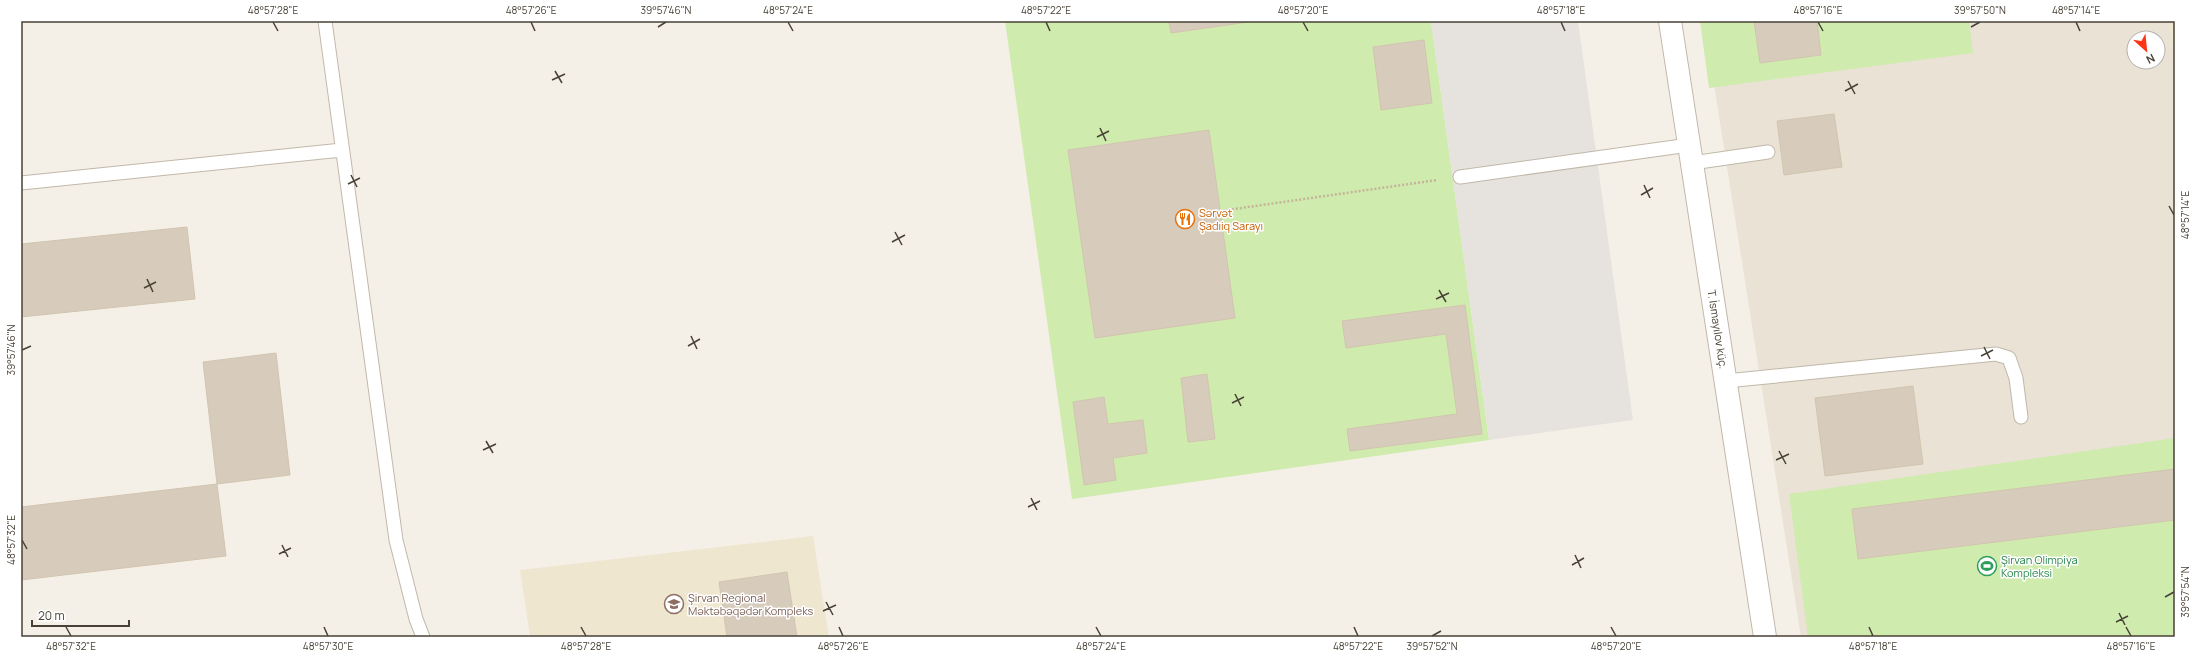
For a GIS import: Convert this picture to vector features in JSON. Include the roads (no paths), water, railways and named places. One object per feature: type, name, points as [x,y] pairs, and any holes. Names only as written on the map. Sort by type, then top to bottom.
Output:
[{"type":"street","name":"T. İsmayılov küç.","points":[[1670,21],[1765,637]]},
{"type":"lane","points":[[325,21],[396,540],[416,619],[423,637]]},
{"type":"lane","points":[[21,183],[342,150]]},
{"type":"lane","points":[[1460,177],[1691,154],[1768,152]]},
{"type":"lane","points":[[1726,381],[1996,354],[2009,358],[2016,378],[2021,417]]},
{"type":"place","name":"Sərvət Şadıiq Sarayı","points":[[1185,219]]},
{"type":"place","name":"Şirvan Olimpiya Kompleksi","points":[[1987,566]]},
{"type":"place","name":"Şirvan Regional Məktəbəqədər Kompleks","points":[[674,604]]}]
